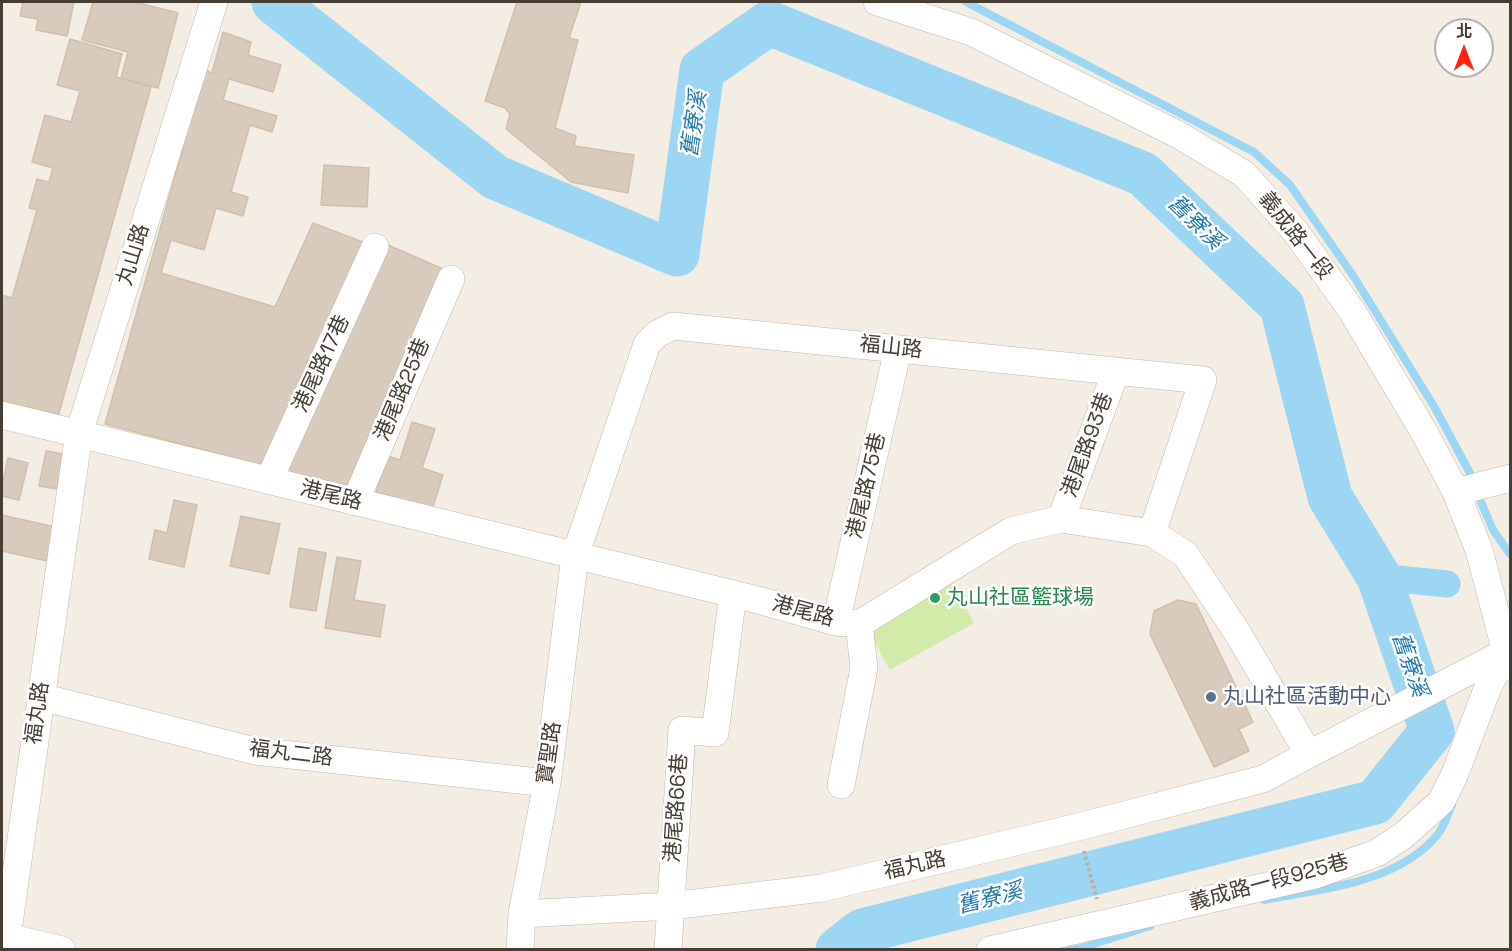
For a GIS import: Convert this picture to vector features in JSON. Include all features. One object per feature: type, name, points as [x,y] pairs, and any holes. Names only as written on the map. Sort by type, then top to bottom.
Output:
[{"type":"street","name":"丸山路","points":[[78,433],[214,2]]},
{"type":"street","name":"義成路一段","points":[[877,2],[971,32],[1177,134],[1244,174],[1295,231],[1353,311],[1424,432],[1456,492],[1479,550],[1508,659]]},
{"type":"street","name":"港尾路17巷","points":[[269,480],[375,247]]},
{"type":"street","name":"港尾路25巷","points":[[355,502],[451,279]]},
{"type":"street","name":"福山路","points":[[575,556],[647,344],[657,334],[673,326],[1203,380],[1152,533]]},
{"type":"street","name":"港尾路75巷","points":[[841,785],[864,668],[848,623],[898,349]]},
{"type":"street","name":"港尾路93巷","points":[[1062,519],[1116,371]]},
{"type":"street","points":[[2,415],[78,433]]},
{"type":"street","name":"港尾路","points":[[78,433],[848,623],[1011,531],[1062,519],[1152,533],[1185,554],[1237,632],[1307,751],[1296,761]]},
{"type":"street","name":"福丸路","points":[[62,950],[7,936],[78,433]]},
{"type":"street","points":[[1456,492],[1510,478]]},
{"type":"street","name":"寶聖路","points":[[520,950],[522,914],[547,783],[575,556]]},
{"type":"street","name":"港尾路66巷","points":[[668,950],[682,730],[715,733],[733,594]]},
{"type":"street","points":[[1296,761],[1464,674],[1508,659]]},
{"type":"street","name":"義成路一段925巷","points":[[990,950],[1315,875],[1377,853],[1404,835],[1441,802],[1454,776],[1488,687],[1508,659]]},
{"type":"street","name":"福丸二路","points":[[41,697],[255,751],[547,783]]},
{"type":"street","name":"福丸路","points":[[522,914],[670,906],[822,888],[1078,827],[1263,779],[1296,761]]},
{"type":"path","points":[[1078,827],[1104,924]]},
{"type":"green space","name":"丸山社區籃球場","points":[[948,574],[974,623],[890,670],[865,625]]},
{"type":"building","points":[[23,2],[74,2],[67,36],[36,30],[38,19],[20,16]]},
{"type":"building","points":[[93,2],[135,2],[178,13],[158,88],[121,78],[128,52],[82,40]]},
{"type":"building","points":[[517,2],[581,2],[569,38],[578,40],[555,128],[576,136],[574,146],[634,155],[628,193],[571,182],[506,129],[510,114],[505,108],[485,101]]},
{"type":"building","points":[[223,32],[251,42],[248,55],[281,65],[273,92],[229,79],[223,100],[277,116],[272,132],[250,125],[231,192],[248,197],[243,216],[216,208],[204,250],[171,240],[161,273],[275,307],[313,223],[368,244],[268,467],[105,424],[205,70],[212,73]]},
{"type":"building","points":[[70,39],[122,54],[116,77],[151,87],[57,420],[2,404],[2,295],[12,298],[37,210],[29,208],[37,179],[49,182],[53,168],[32,162],[45,115],[71,122],[80,91],[57,85]]},
{"type":"building","points":[[324,165],[369,168],[367,207],[321,205]]},
{"type":"building","points":[[388,245],[443,269],[344,493],[277,472]]},
{"type":"building","points":[[412,422],[435,429],[422,468],[443,475],[432,510],[376,492],[388,456],[400,460]]},
{"type":"building","points":[[46,451],[63,454],[57,489],[39,486]]},
{"type":"building","points":[[8,458],[28,463],[19,500],[2,496]]},
{"type":"building","points":[[174,500],[197,505],[184,567],[149,559],[155,530],[167,533]]},
{"type":"building","points":[[2,515],[55,527],[47,561],[2,551]]},
{"type":"building","points":[[241,516],[280,524],[269,574],[230,566]]},
{"type":"building","points":[[299,548],[326,553],[316,611],[290,607]]},
{"type":"building","points":[[337,557],[361,561],[354,600],[385,605],[380,637],[325,628]]},
{"type":"building","name":"丸山社區活動中心","points":[[1178,600],[1196,604],[1253,722],[1239,729],[1249,751],[1214,767],[1150,634],[1154,611]]},
{"type":"waterway","name":"舊寮溪","points":[[274,2],[495,177],[677,254],[702,70],[769,23],[1143,174],[1282,306],[1330,497],[1379,577],[1432,731],[1375,802],[862,931],[838,950]]},
{"type":"waterway","points":[[966,2],[1254,152],[1290,185],[1354,277],[1435,408],[1471,475]]},
{"type":"waterway","points":[[1481,502],[1493,530],[1510,554]]},
{"type":"waterway","points":[[1379,577],[1447,584]]},
{"type":"waterway","points":[[1264,900],[1334,887],[1381,874],[1422,850],[1438,834],[1452,805]]},
{"type":"waterway","points":[[1068,950],[1150,926]]},
{"type":"place","name":"丸山社區籃球場","points":[[935,598]]},
{"type":"place","name":"丸山社區活動中心","points":[[1211,697]]}]
